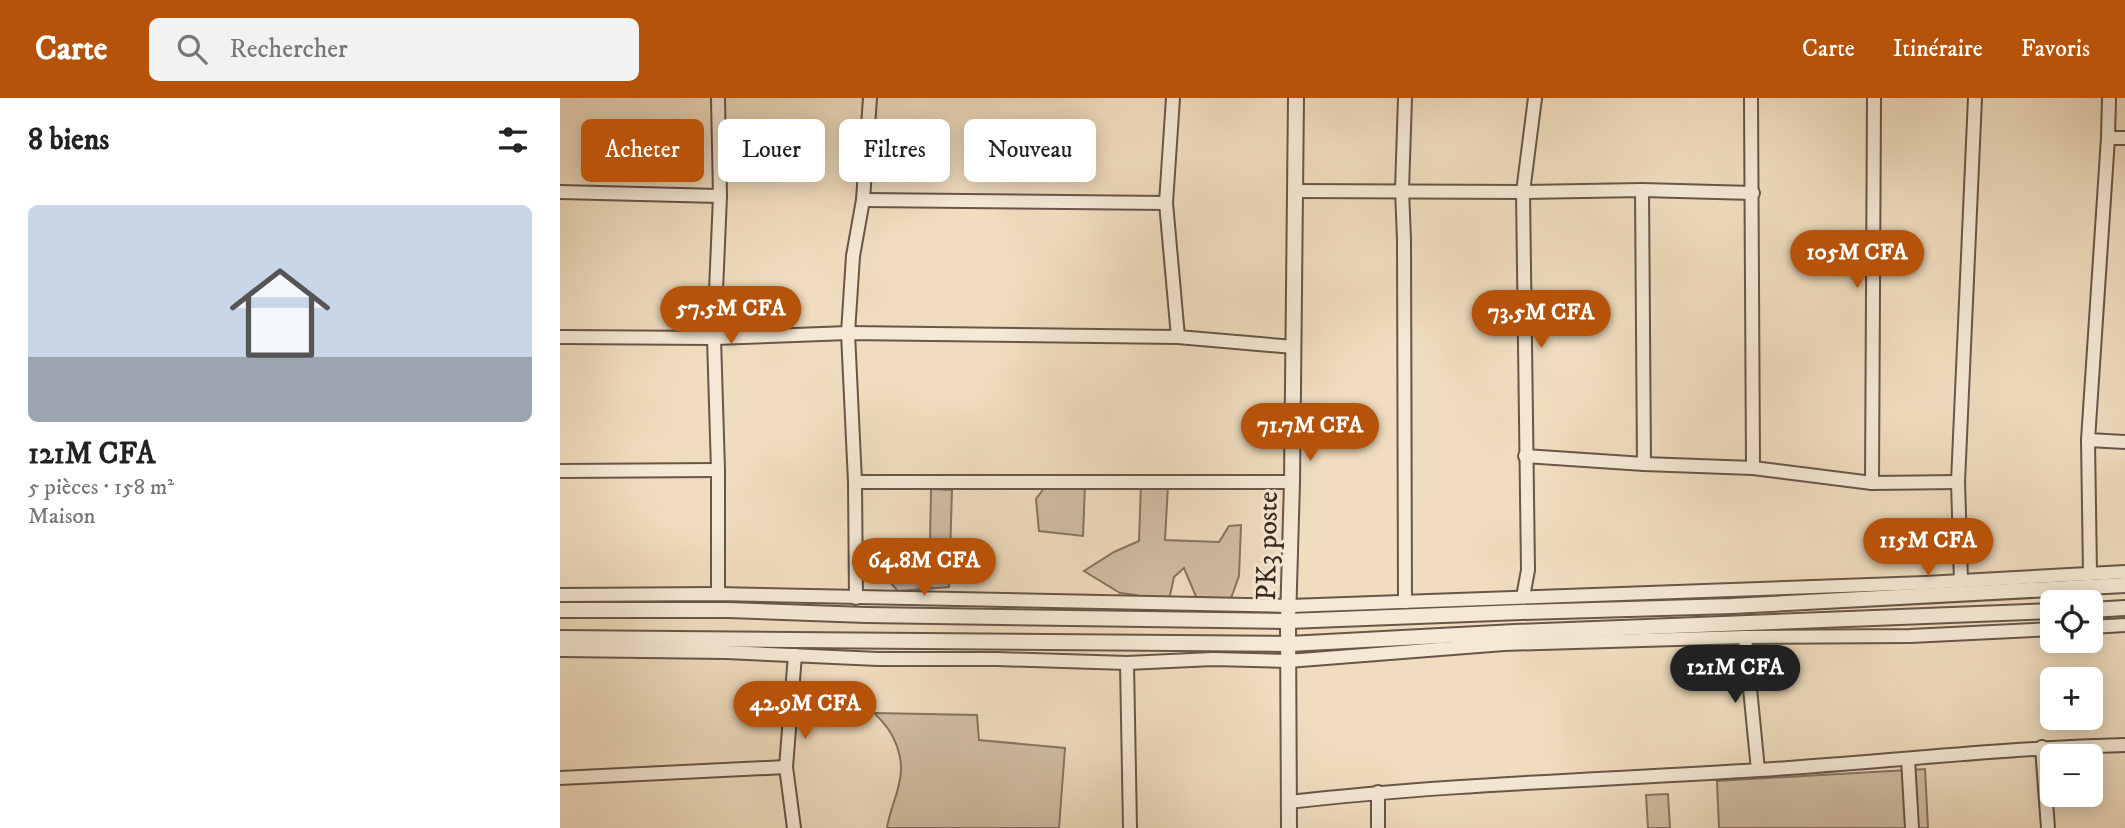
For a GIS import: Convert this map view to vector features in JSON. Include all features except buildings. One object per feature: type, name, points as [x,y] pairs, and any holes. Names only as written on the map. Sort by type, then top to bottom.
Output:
[{"type":"street","points":[[718,98],[720,196],[714,338],[718,594]]},
{"type":"street","points":[[856,598],[855,482],[848,333],[853,256],[863,200],[870,98]]},
{"type":"street","points":[[1173,98],[1166,203],[1178,337]]},
{"type":"street","name":"PK3 poste","points":[[1289,828],[1288,661],[1296,98]]},
{"type":"street","points":[[1405,98],[1402,190],[1405,267],[1405,603]]},
{"type":"street","points":[[1523,597],[1528,570],[1524,192],[1535,98]]},
{"type":"street","points":[[1751,98],[1753,468]]},
{"type":"street","points":[[1872,483],[1874,98]]},
{"type":"street","points":[[1961,581],[1958,482],[1975,98]]},
{"type":"street","points":[[2090,574],[2088,440],[2109,98]]},
{"type":"street","points":[[2108,138],[2125,138]]},
{"type":"street","points":[[1295,191],[1642,190],[1752,193]]},
{"type":"street","points":[[1642,190],[1644,464]]},
{"type":"street","points":[[560,192],[720,196]]},
{"type":"street","points":[[863,200],[1166,203]]},
{"type":"street","points":[[560,337],[714,338],[848,333],[1178,337],[1294,347]]},
{"type":"street","points":[[2088,440],[2125,442]]},
{"type":"street","points":[[1525,456],[1753,468],[1872,483],[1958,482]]},
{"type":"street","points":[[560,471],[718,470]]},
{"type":"street","points":[[855,482],[1292,482]]},
{"type":"street","points":[[560,595],[718,594],[1289,614],[1405,603],[1523,597],[1641,595],[2125,572]]},
{"type":"street","points":[[560,610],[728,610],[866,615],[1289,614],[1732,606],[2125,585]]},
{"type":"street","points":[[2103,609],[2125,608]]},
{"type":"street","points":[[560,638],[1289,644],[1515,632],[2040,612]]},
{"type":"street","points":[[2103,626],[2125,625]]},
{"type":"street","points":[[560,650],[1127,663],[1213,659],[1288,661],[1504,644],[1745,637],[1910,636],[2040,630]]},
{"type":"street","points":[[1745,637],[1758,770]]},
{"type":"street","points":[[794,828],[786,767],[795,655]]},
{"type":"street","points":[[1127,663],[1130,828]]},
{"type":"street","points":[[2103,746],[2125,745]]},
{"type":"street","points":[[1289,802],[1378,792],[1758,770],[2040,747]]},
{"type":"street","points":[[1908,759],[1912,828]]},
{"type":"street","points":[[560,778],[786,767]]},
{"type":"street","points":[[1378,792],[1378,828]]},
{"type":"street","points":[[2046,807],[2048,828]]},
{"type":"shaded area","points":[[1048,483],[1085,486],[1083,536],[1039,531],[1036,499]]},
{"type":"shaded area","points":[[1141,484],[1168,485],[1165,540],[1219,542],[1229,526],[1241,525],[1239,576],[1230,601],[1197,599],[1184,568],[1174,577],[1169,600],[1120,593],[1084,571],[1114,552],[1139,541]]},
{"type":"shaded area","points":[[931,489],[952,490],[949,587],[898,591],[873,564],[905,560],[910,543],[930,542]]},
{"type":"shaded area","points":[[874,713],[977,715],[979,740],[1065,748],[1059,828],[887,828],[899,784],[901,764],[893,736]]},
{"type":"shaded area","points":[[1925,769],[1928,828],[1719,828],[1717,781]]},
{"type":"shaded area","points":[[1668,794],[1670,828],[1648,828],[1646,795]]}]
